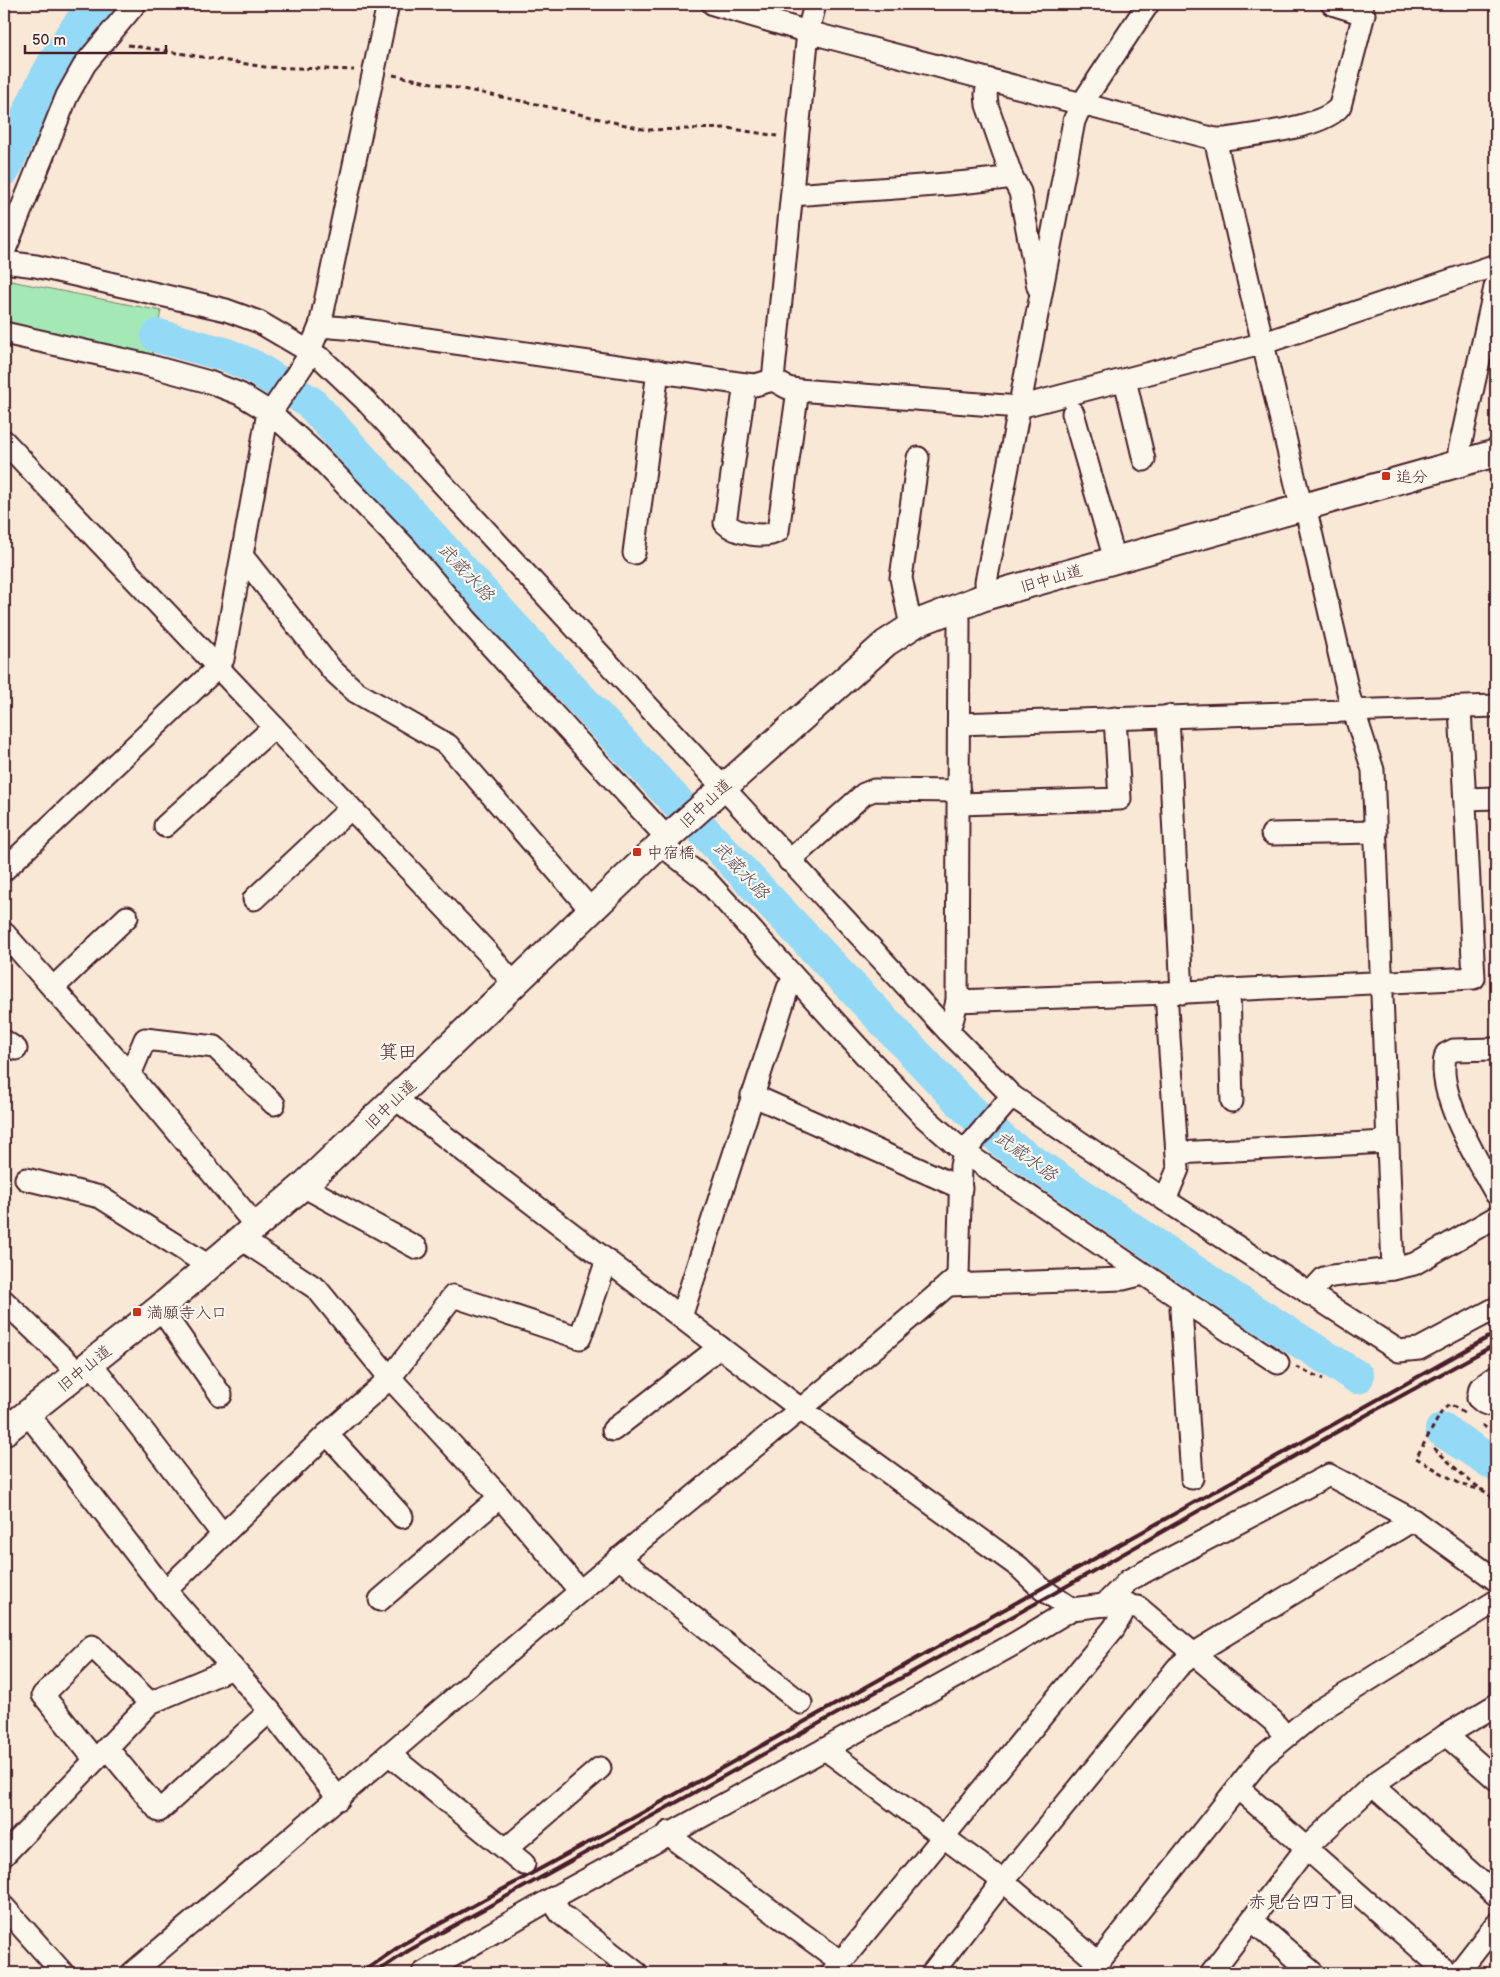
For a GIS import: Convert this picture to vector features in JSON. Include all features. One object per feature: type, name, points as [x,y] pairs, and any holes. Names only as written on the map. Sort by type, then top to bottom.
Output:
[{"type":"main road","name":"旧中山道","points":[[4,1432],[160,1308],[303,1186],[396,1100],[512,983],[718,790],[886,643],[911,626],[987,596],[1496,453]]},
{"type":"street","points":[[4,252],[67,96],[84,64],[135,4]]},
{"type":"street","points":[[4,870],[218,667],[223,659],[267,418],[307,358],[320,326],[388,4]]},
{"type":"street","points":[[713,4],[763,11],[808,32],[1215,139],[1226,139],[1319,121],[1334,114],[1340,106],[1364,14],[1332,4]]},
{"type":"street","points":[[773,380],[808,32],[815,4]]},
{"type":"street","points":[[987,596],[986,582],[1074,121],[1081,105],[1148,4]]},
{"type":"street","points":[[989,80],[986,94],[987,105],[1012,177],[1020,192],[1036,283],[1040,295]]},
{"type":"street","points":[[1215,139],[1262,344],[1303,508],[1308,520],[1349,696],[1356,710],[1373,770],[1386,1142],[1393,1269]]},
{"type":"street","points":[[792,195],[893,186],[968,183],[1012,177]]},
{"type":"street","points":[[4,262],[36,266],[226,310],[274,329],[307,358],[343,377],[718,790],[789,861],[948,1031],[1006,1101],[1165,1200],[1399,1351],[1419,1349],[1496,1308]]},
{"type":"street","points":[[320,326],[356,328],[745,384],[755,385],[773,380],[788,388],[798,390],[1019,407],[1262,344],[1496,265]]},
{"type":"street","points":[[1459,464],[1459,451],[1496,283]]},
{"type":"street","points":[[4,334],[143,364],[210,382],[273,408],[399,541],[467,620],[923,1116],[1143,1274],[1285,1364]]},
{"type":"street","points":[[634,553],[658,371]]},
{"type":"street","points":[[1125,380],[1144,460]]},
{"type":"street","points":[[745,384],[725,523],[733,531],[771,535],[778,531],[798,390]]},
{"type":"street","points":[[1072,413],[1115,560]]},
{"type":"street","points":[[4,440],[350,809],[487,952],[512,983]]},
{"type":"street","points":[[911,626],[900,578],[918,458]]},
{"type":"street","points":[[243,557],[332,670],[356,692],[448,745],[590,910]]},
{"type":"street","points":[[948,1031],[957,1001],[960,724],[959,620],[957,608]]},
{"type":"street","points":[[960,724],[1496,706]]},
{"type":"street","points":[[957,1001],[1174,993],[1474,978],[1460,708]]},
{"type":"street","points":[[1165,1200],[1174,1183],[1178,1169],[1168,716]]},
{"type":"street","points":[[789,861],[864,794],[874,790],[959,798],[1120,799],[1115,718]]},
{"type":"street","points":[[165,826],[274,726]]},
{"type":"street","points":[[1465,799],[1496,798]]},
{"type":"street","points":[[254,899],[350,809]]},
{"type":"street","points":[[1272,834],[1376,832]]},
{"type":"street","points":[[53,988],[127,917]]},
{"type":"street","points":[[4,933],[130,1075],[248,1232],[317,1289],[390,1378],[500,1497],[580,1591]]},
{"type":"street","points":[[681,1317],[752,1095],[788,988],[795,978]]},
{"type":"street","points":[[1229,990],[1232,1100]]},
{"type":"street","points":[[130,1075],[145,1039],[215,1047],[274,1104]]},
{"type":"street","points":[[1496,1049],[1454,1050],[1446,1054],[1443,1063],[1456,1117],[1496,1194]]},
{"type":"street","points":[[752,1095],[961,1188]]},
{"type":"street","points":[[396,1100],[802,1410],[1019,1567],[1042,1589],[1072,1609]]},
{"type":"street","points":[[132,1973],[339,1799],[619,1558],[731,1464],[802,1410],[958,1276],[961,1188],[968,1147],[1006,1101]]},
{"type":"street","points":[[1177,1152],[1386,1142]]},
{"type":"street","points":[[26,1179],[100,1197],[210,1266]]},
{"type":"street","points":[[303,1186],[417,1248]]},
{"type":"street","points":[[1309,1294],[1324,1278],[1393,1269],[1414,1264],[1496,1217]]},
{"type":"street","points":[[165,1591],[327,1434],[390,1378],[453,1296],[580,1338],[607,1260]]},
{"type":"street","points":[[948,1285],[1123,1279],[1143,1274]]},
{"type":"street","points":[[4,1300],[85,1368],[223,1535]]},
{"type":"street","points":[[1182,1300],[1181,1310],[1192,1478]]},
{"type":"street","points":[[160,1308],[221,1395]]},
{"type":"street","points":[[613,1430],[720,1347]]},
{"type":"street","points":[[1496,1376],[1480,1388],[1478,1398],[1484,1403],[1496,1407]]},
{"type":"street","points":[[28,1414],[165,1591],[270,1711],[339,1799]]},
{"type":"street","points":[[327,1434],[402,1517]]},
{"type":"street","points":[[1104,1605],[1129,1580],[1329,1475],[1413,1520],[1496,1580]]},
{"type":"street","points":[[380,1600],[500,1497]]},
{"type":"street","points":[[932,1973],[1002,1881],[1178,1667],[1195,1654],[1413,1520]]},
{"type":"street","points":[[619,1558],[801,1703]]},
{"type":"street","points":[[825,1749],[1002,1881],[1095,1968],[1262,1757],[1285,1736],[1317,1712],[1496,1601]]},
{"type":"street","points":[[670,1832],[679,1843],[836,1968],[1114,1628],[1128,1604]]},
{"type":"street","points":[[423,1973],[670,1832],[1014,1644],[1072,1609],[1128,1604],[1138,1607],[1273,1721],[1285,1736]]},
{"type":"street","points":[[150,1703],[92,1646],[43,1695],[159,1811],[270,1711]]},
{"type":"street","points":[[4,1855],[150,1703],[233,1668]]},
{"type":"street","points":[[1211,1973],[1307,1847],[1375,1783],[1446,1735],[1496,1705]]},
{"type":"street","points":[[1446,1735],[1496,1779]]},
{"type":"street","points":[[390,1755],[524,1864]]},
{"type":"street","points":[[506,1849],[600,1768]]},
{"type":"street","points":[[1375,1783],[1382,1794],[1496,1895]]},
{"type":"street","points":[[1238,1788],[1448,1973]]},
{"type":"street","points":[[551,1899],[561,1914],[637,1973]]},
{"type":"street","points":[[4,1907],[63,1973]]},
{"type":"street","points":[[1252,1920],[1313,1973]]},
{"type":"street","points":[[1458,1973],[1496,1924]]},
{"type":"path","points":[[104,39],[265,67],[374,71],[536,104],[647,130],[727,128],[798,139]]},
{"type":"path","points":[[1285,1364],[1323,1378]]},
{"type":"path","points":[[1465,1414],[1450,1404],[1442,1411],[1416,1458],[1462,1485],[1482,1490]]},
{"type":"path","points":[[1481,1424],[1496,1434]]},
{"type":"path","points":[[1434,1448],[1466,1478],[1496,1500]]},
{"type":"green space","points":[[4,281],[161,311],[151,360],[4,327]]},
{"type":"waterway","points":[[4,169],[33,103],[55,62],[67,42],[97,4]]},
{"type":"waterway","name":"武蔵水路","points":[[158,336],[227,355],[254,367],[311,403],[516,630],[731,860],[960,1101],[1005,1143],[1234,1299],[1357,1377]]},
{"type":"waterway","name":"武蔵水路","points":[[1442,1430],[1496,1465]]},
{"type":"railway","points":[[361,1973],[403,1944],[633,1818],[1496,1333]]},
{"type":"railway","points":[[375,1973],[408,1951],[1051,1595],[1370,1413],[1496,1344]]},
{"type":"place","name":"追分","points":[[1386,476]]},
{"type":"place","name":"中宿橋","points":[[637,852]]},
{"type":"place","name":"満願寺入口","points":[[137,1312]]},
{"type":"district","name":"箕田","points":[[398,1051]]},
{"type":"district","name":"赤見台四丁目","points":[[1302,1902]]}]
